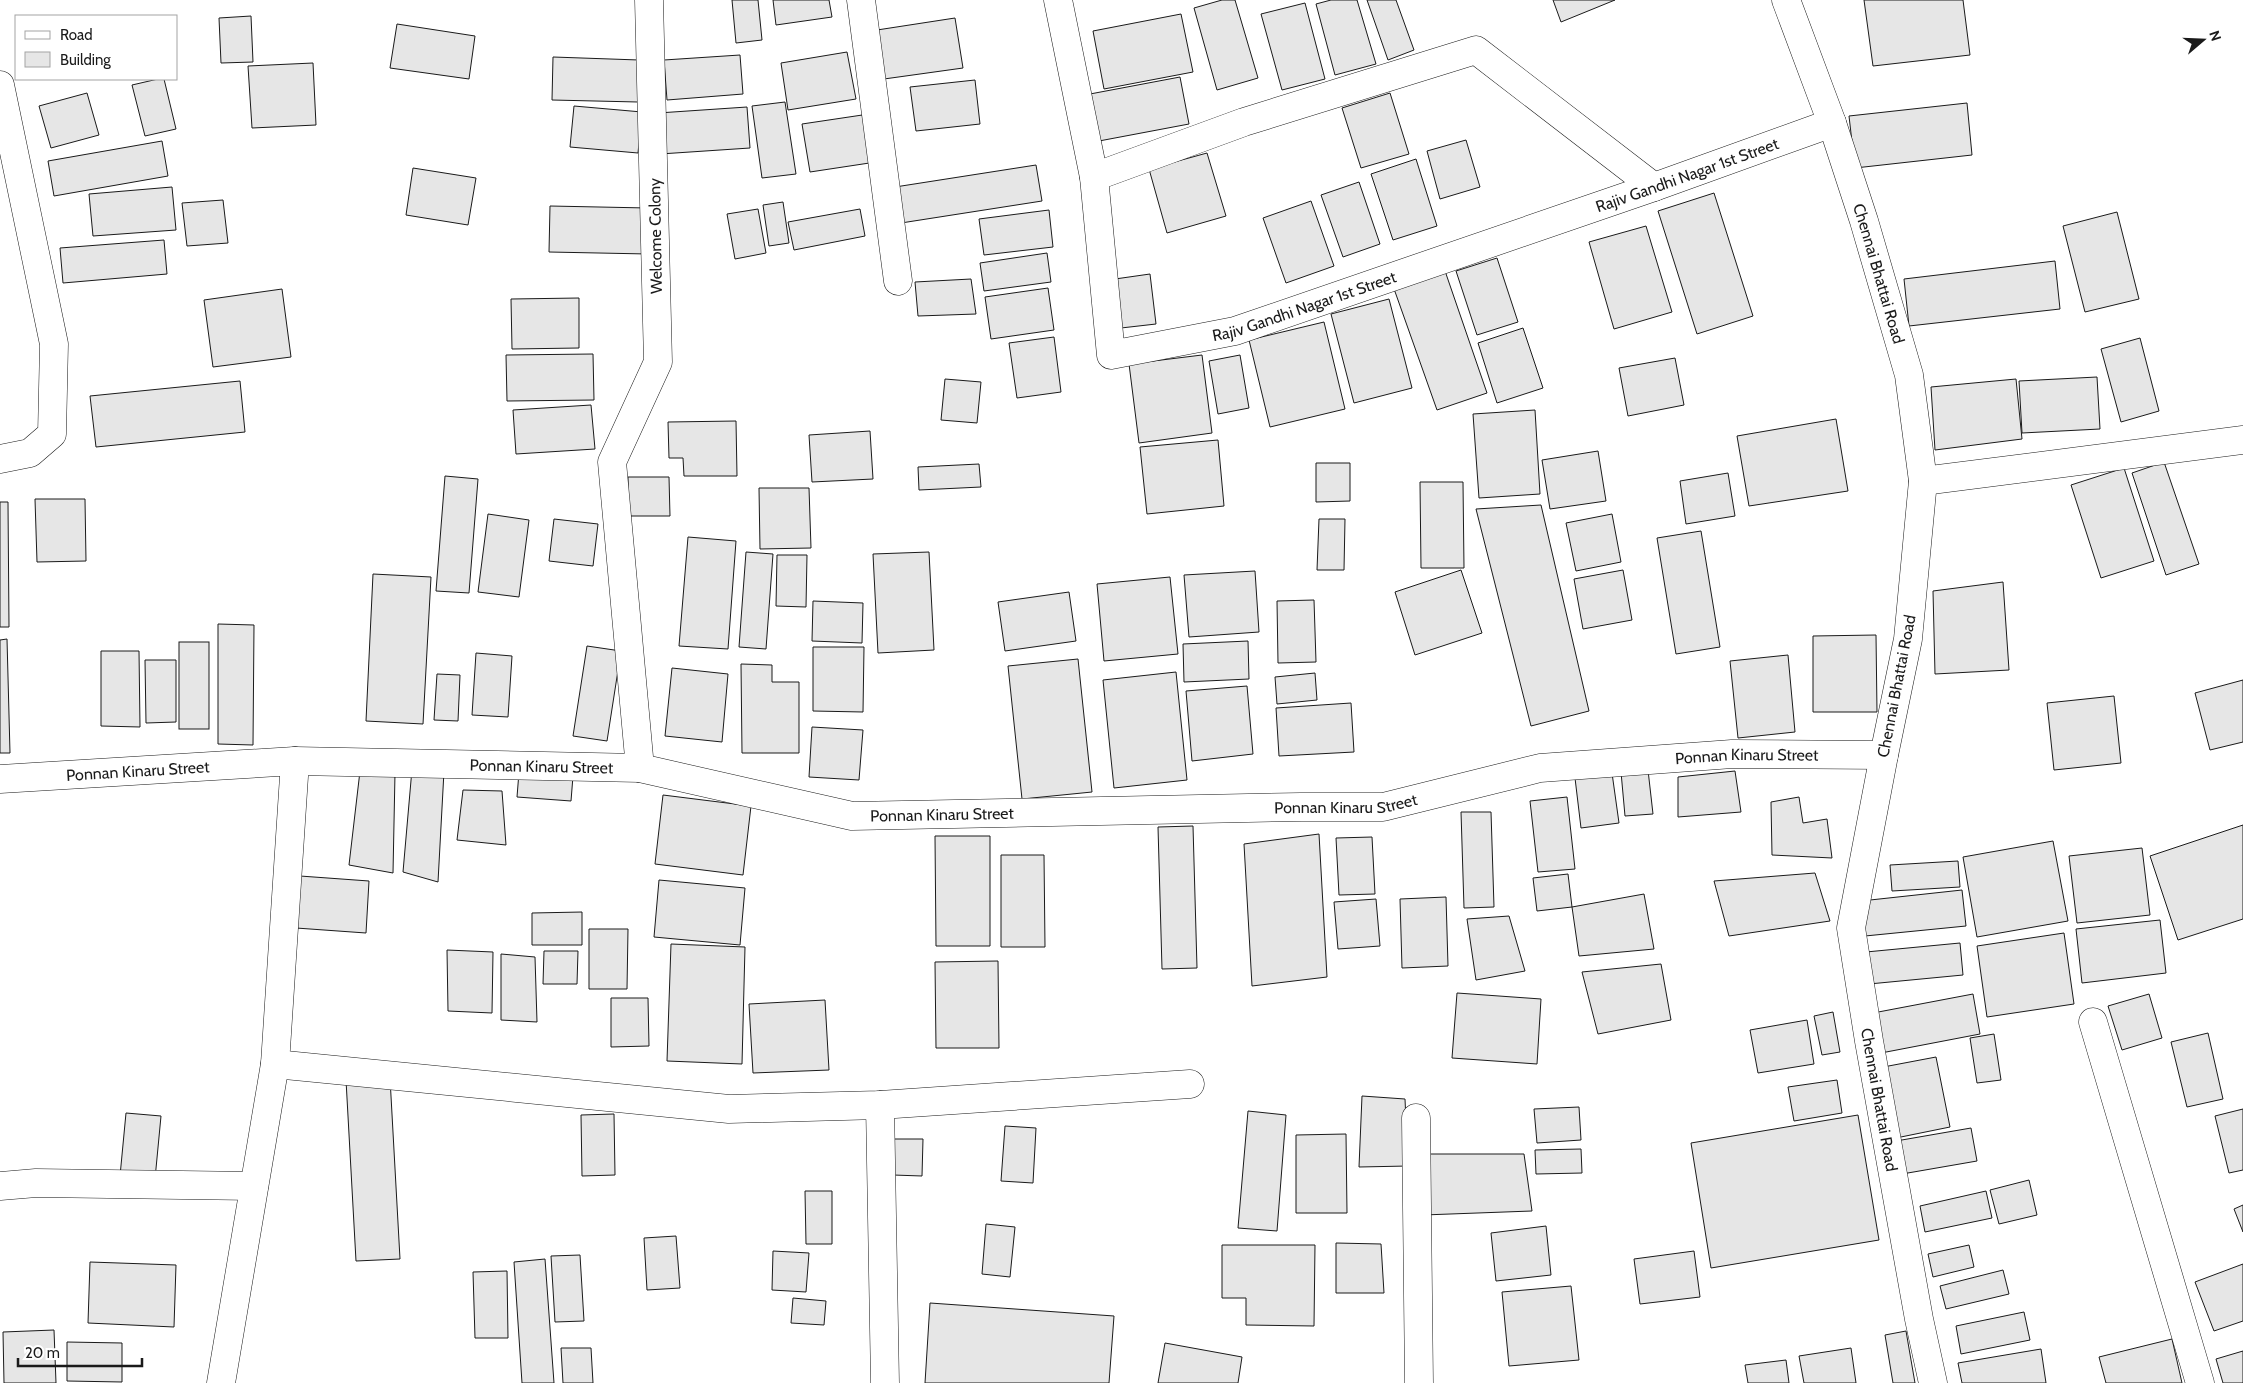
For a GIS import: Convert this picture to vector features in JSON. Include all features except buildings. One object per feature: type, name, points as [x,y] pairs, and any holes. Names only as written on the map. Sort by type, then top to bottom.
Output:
[{"type":"street","name":"Welcome Colony","points":[[640,768],[612,462],[658,362],[649,0]]},
{"type":"street","points":[[862,0],[898,281]]},
{"type":"street","name":"Rajiv Gandhi Nagar 1st Street","points":[[1058,0],[1094,177],[1111,355],[1235,331],[1654,187],[1832,123]]},
{"type":"street","name":"Chennai Bhattai Road","points":[[1786,0],[1832,123],[1864,221],[1908,374],[1922,481],[1908,639],[1851,928],[1869,1041],[1933,1383]]},
{"type":"street","points":[[1094,177],[1244,122],[1476,50],[1654,187]]},
{"type":"street","points":[[0,85],[54,344],[52,434],[30,453],[0,459]]},
{"type":"street","points":[[1922,481],[2243,440]]},
{"type":"street","name":"Ponnan Kinaru Street","points":[[0,779],[295,761],[640,768],[852,816],[1383,807],[1540,768],[1732,754],[1884,755]]},
{"type":"street","points":[[222,1383],[275,1064],[295,761]]},
{"type":"street","points":[[2093,1022],[2200,1383]]},
{"type":"street","points":[[275,1064],[730,1109],[880,1105],[1190,1084]]},
{"type":"street","points":[[880,1105],[885,1383]]},
{"type":"street","points":[[1416,1118],[1419,1383]]},
{"type":"street","points":[[0,1186],[36,1183],[254,1186]]}]
